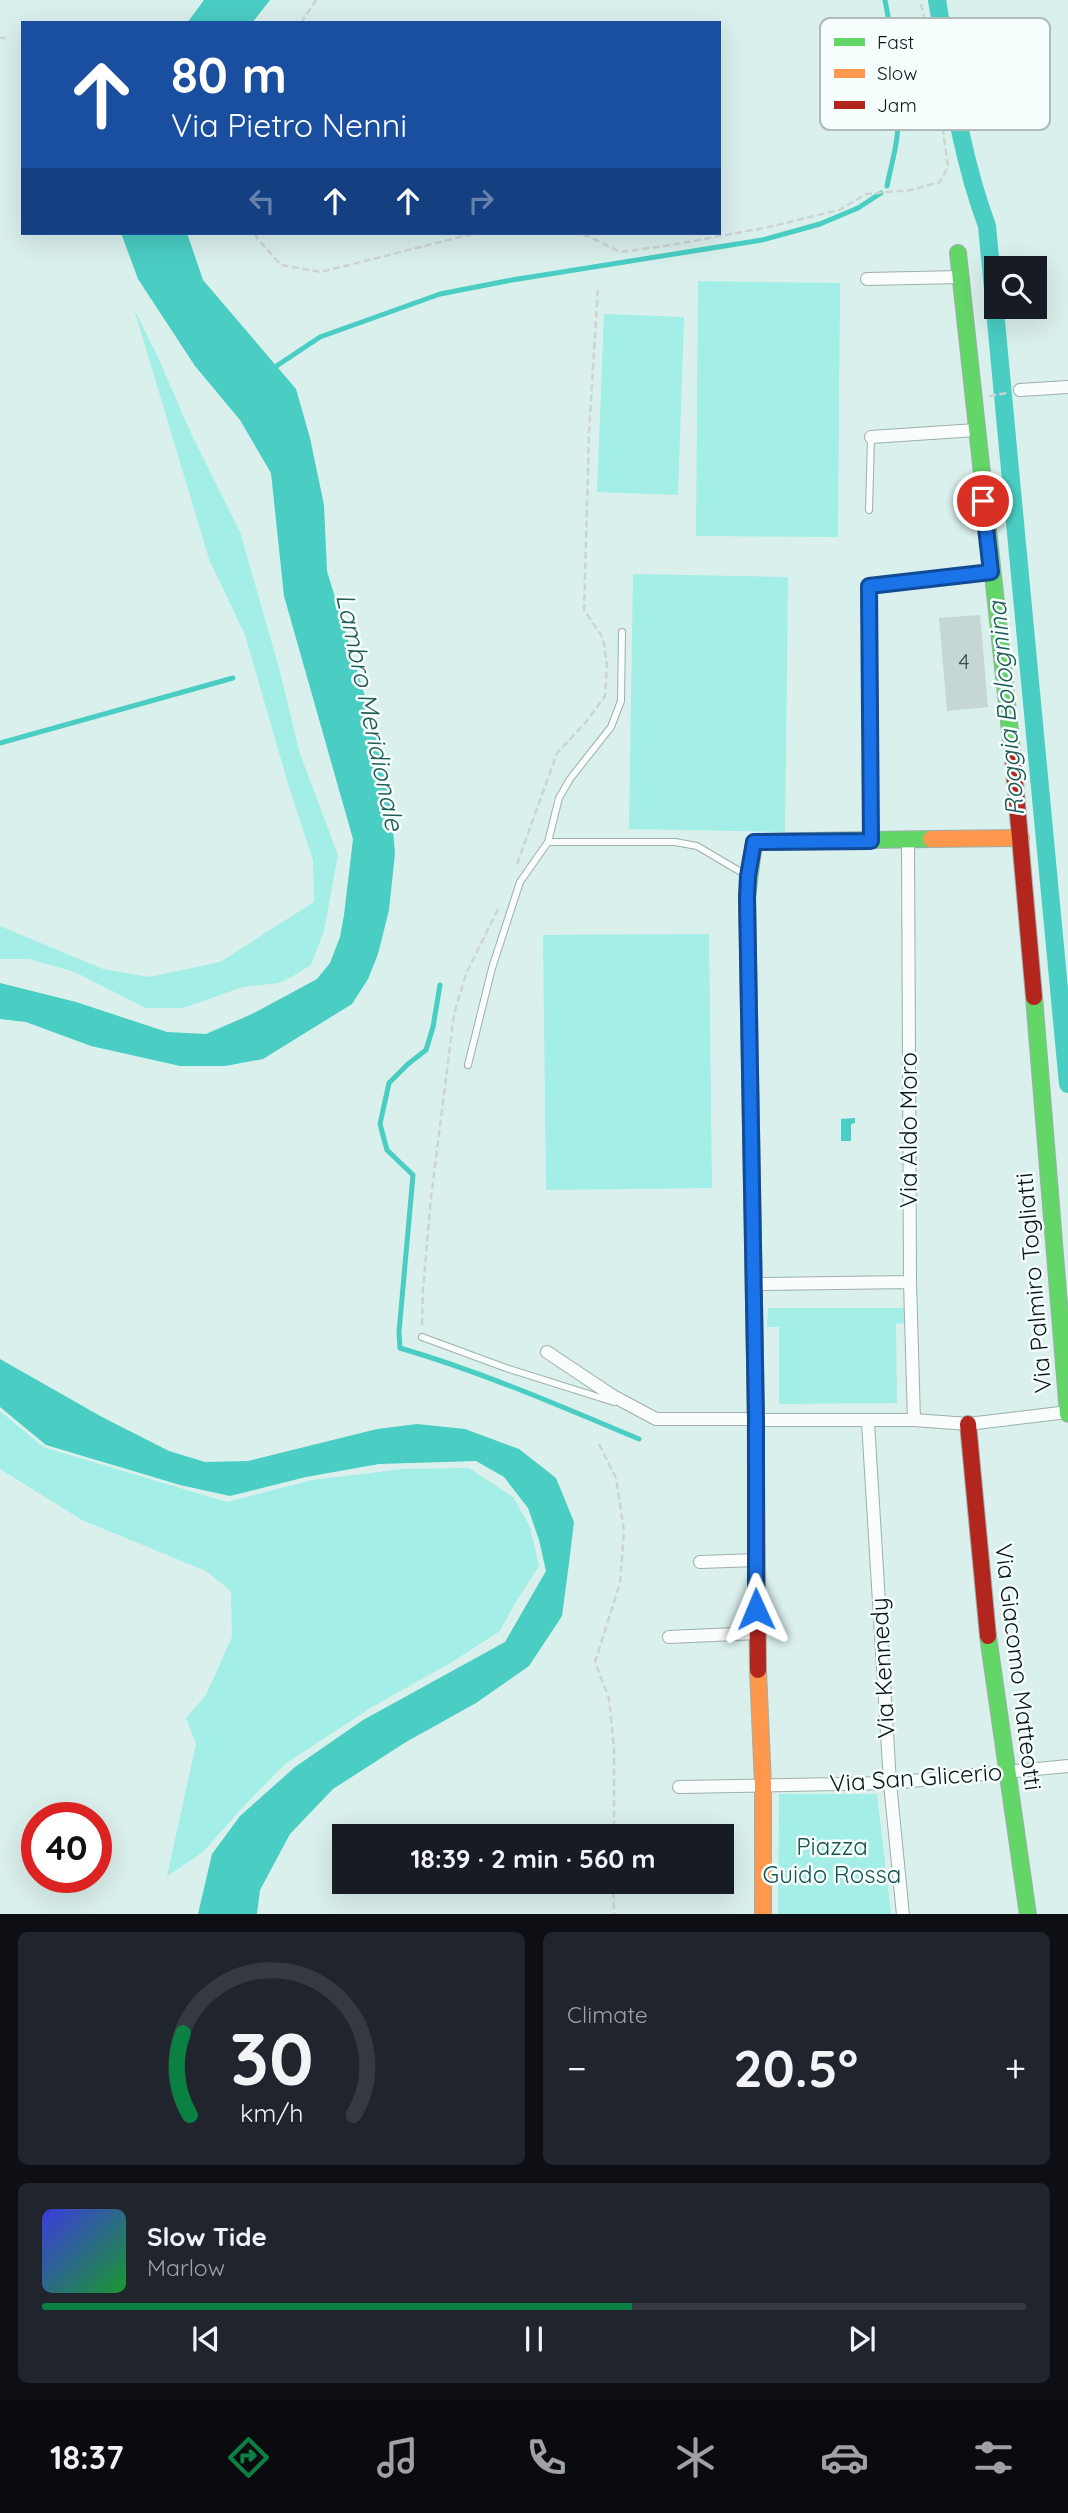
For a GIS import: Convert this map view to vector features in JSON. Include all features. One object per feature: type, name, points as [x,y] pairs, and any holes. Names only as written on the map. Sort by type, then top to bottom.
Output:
[{"type":"street","name":"Via Palmiro Togliatti","points":[[547,1352],[613,1396],[656,1419],[868,1422],[914,1420],[968,1424],[1068,1413],[1021,838],[958,253]]},
{"type":"street","points":[[867,279],[960,277]]},
{"type":"street","points":[[1015,391],[1068,387]]},
{"type":"street","points":[[871,437],[975,430]]},
{"type":"street","points":[[871,841],[869,586],[991,572]]},
{"type":"street","points":[[763,1914],[748,876],[754,842],[1021,838]]},
{"type":"street","name":"Via Aldo Moro","points":[[908,840],[910,1282],[914,1420]]},
{"type":"street","points":[[753,1284],[910,1282]]},
{"type":"street","name":"Via Kennedy","points":[[868,1422],[890,1783],[903,1914]]},
{"type":"street","name":"Via Giacomo Matteotti","points":[[968,1424],[985,1613],[1028,1914]]},
{"type":"street","points":[[700,1562],[756,1560]]},
{"type":"street","points":[[669,1637],[757,1633]]},
{"type":"street","name":"Via San Glicerio","points":[[679,1787],[890,1783],[1068,1766]]},
{"type":"lane","points":[[869,510],[871,437]]},
{"type":"lane","points":[[468,1065],[492,968],[520,882],[548,842],[559,799],[570,779],[611,727],[621,701],[622,632]]},
{"type":"lane","points":[[548,842],[675,842],[696,846],[748,876]]},
{"type":"lane","points":[[422,1337],[591,1396],[633,1406]]},
{"type":"path","points":[[302,21],[316,0]]},
{"type":"path","points":[[920,0],[924,18]]},
{"type":"path","points":[[0,38],[6,38]]},
{"type":"path","points":[[584,235],[620,252],[672,246],[839,210],[866,194],[911,190],[940,182],[948,167],[943,130]]},
{"type":"path","points":[[256,235],[281,265],[321,272],[468,235]]},
{"type":"path","points":[[514,874],[557,753],[586,722],[605,696],[607,665],[603,638],[584,610],[589,434],[598,286]]},
{"type":"path","points":[[989,396],[1015,391]]},
{"type":"path","points":[[422,1337],[422,1289],[430,1198],[454,1014],[466,974],[499,908]]},
{"type":"path","points":[[599,1444],[616,1478],[624,1531],[620,1583],[595,1662],[609,1698],[614,1761],[614,1824]]},
{"type":"path","points":[[614,1894],[614,1914]]},
{"type":"green space","points":[[698,281],[840,283],[838,537],[696,536]]},
{"type":"green space","points":[[134,309],[240,532],[279,668],[300,754],[338,855],[324,931],[311,965],[279,983],[243,987],[183,1008],[146,1008],[75,972],[29,959],[0,959],[0,926],[103,969],[149,977],[220,962],[314,902],[313,860],[245,635],[209,559]]},
{"type":"green space","points":[[604,314],[684,317],[678,495],[597,492]]},
{"type":"green space","points":[[633,574],[788,577],[785,832],[629,829]]},
{"type":"green space","points":[[709,934],[712,1188],[546,1190],[543,935]]},
{"type":"green space","points":[[768,1308],[905,1308],[905,1323],[896,1324],[897,1403],[779,1404],[779,1327],[767,1327]]},
{"type":"green space","points":[[0,1411],[43,1447],[227,1502],[312,1480],[403,1469],[469,1468],[513,1497],[530,1527],[539,1566],[500,1631],[452,1662],[372,1707],[285,1764],[203,1852],[167,1876],[196,1744],[186,1718],[206,1695],[232,1637],[231,1591],[206,1571],[82,1520],[0,1469]]},
{"type":"green space","name":"Piazza Guido Rossa","points":[[779,1794],[877,1794],[891,1914],[778,1914]]},
{"type":"shaded area","points":[[204,0],[270,0],[254,21],[188,21]]},
{"type":"shaded area","points":[[122,235],[188,235],[203,280],[296,389],[310,438],[324,505],[327,571],[377,736],[390,796],[395,853],[389,910],[378,954],[368,979],[352,1004],[263,1059],[225,1066],[180,1066],[91,1046],[26,1022],[0,1019],[0,983],[76,1002],[167,1032],[206,1034],[252,1014],[317,979],[330,963],[340,937],[353,839],[284,596],[271,473],[240,420],[195,366],[138,279]]},
{"type":"shaded area","points":[[855,1118],[855,1123],[851,1124],[851,1141],[841,1141],[841,1119]]},
{"type":"shaded area","points":[[0,1359],[102,1417],[169,1451],[205,1462],[248,1461],[377,1429],[417,1424],[465,1429],[519,1449],[556,1478],[574,1522],[562,1616],[529,1666],[476,1703],[406,1742],[333,1789],[290,1834],[260,1890],[257,1914],[198,1914],[212,1854],[240,1816],[295,1767],[363,1720],[505,1642],[546,1571],[528,1508],[504,1477],[476,1461],[379,1464],[306,1477],[230,1496],[180,1485],[46,1445],[0,1407]]},
{"type":"building","points":[[980,615],[988,707],[947,711],[939,618]]},
{"type":"waterway","points":[[885,0],[888,18]]},
{"type":"waterway","name":"Roggia Bolognina","points":[[937,0],[940,18]]},
{"type":"waterway","points":[[887,186],[898,130]]},
{"type":"waterway","name":"Roggia Bolognina","points":[[960,130],[987,226],[1068,1084]]},
{"type":"waterway","points":[[272,369],[320,337],[440,294],[762,240],[820,224],[858,208],[881,193]]},
{"type":"waterway","points":[[0,743],[233,678]]},
{"type":"waterway","points":[[440,985],[426,1050],[389,1083],[380,1124],[387,1150],[413,1175],[399,1332],[400,1348],[491,1379],[639,1439]]},
{"type":"traffic: fast","points":[[958,253],[1013,759]]},
{"type":"traffic: fast","points":[[755,1357],[747,897],[754,842],[931,839]]},
{"type":"traffic: fast","points":[[1034,997],[1068,1414]]},
{"type":"traffic: fast","points":[[988,1636],[1028,1914]]},
{"type":"traffic: slow","points":[[931,839],[1021,838]]},
{"type":"traffic: slow","points":[[758,1670],[763,1785],[763,1914]]},
{"type":"traffic: jam","points":[[1013,759],[1034,997]]},
{"type":"traffic: jam","points":[[755,1357],[758,1670]]},
{"type":"traffic: jam","points":[[968,1424],[988,1636]]},
{"type":"route","points":[[756,1609],[756,1420],[747,897],[754,842],[871,841],[869,586],[991,572],[983,501]]},
{"type":"water label","name":"Lambro Meridionale","points":[[370,712]]}]
